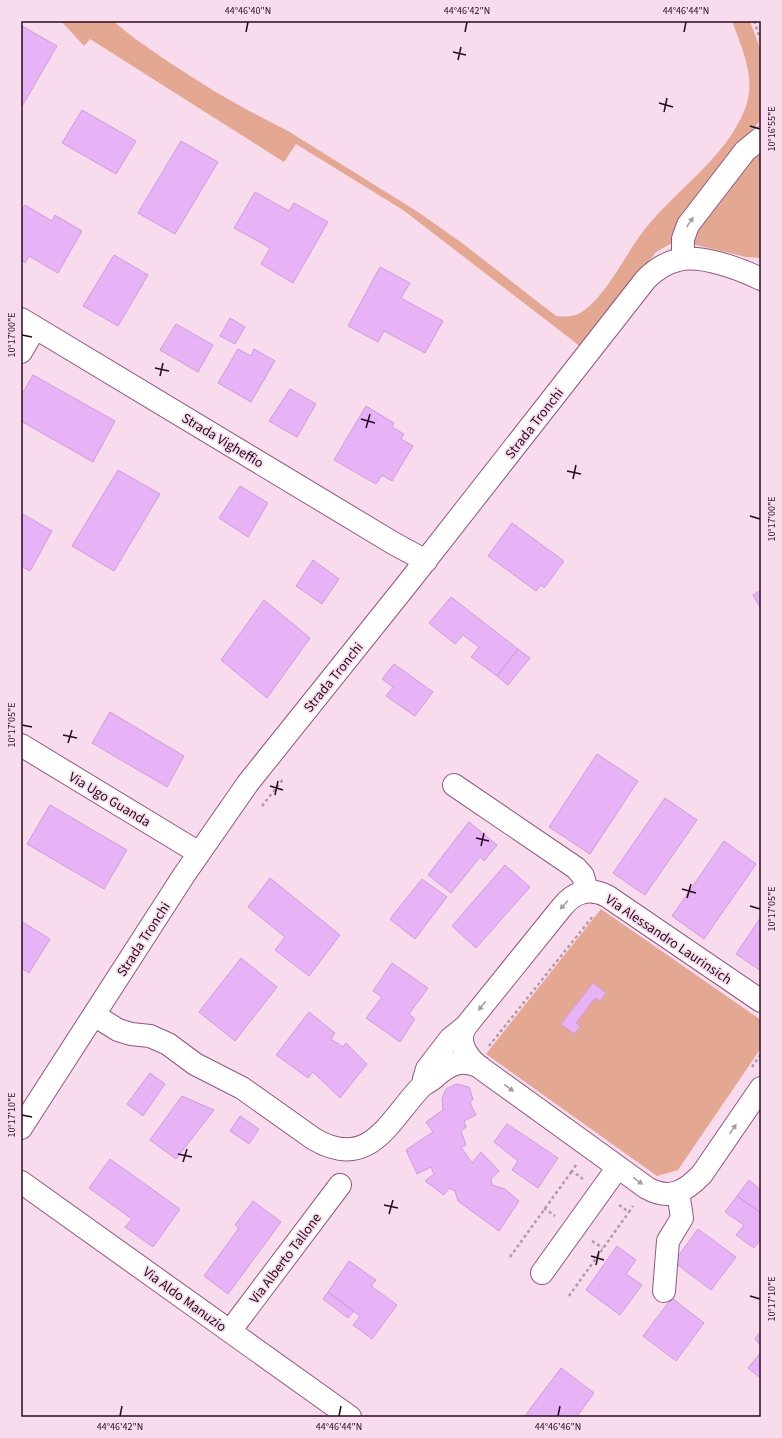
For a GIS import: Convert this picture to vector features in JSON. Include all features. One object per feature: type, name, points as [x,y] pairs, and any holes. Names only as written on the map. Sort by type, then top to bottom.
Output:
[{"type":"street","points":[[683,259],[683,239],[688,225],[745,151],[761,138]]},
{"type":"street","name":"Strada Tronchi","points":[[21,1128],[199,853],[248,783],[426,561],[646,279],[664,265],[683,259],[703,260],[740,269],[761,279]]},
{"type":"street","name":"Strada Tronchi","points":[[740,269],[761,265]]},
{"type":"street","points":[[21,352],[28,323]]},
{"type":"street","name":"Strada Vigheffio","points":[[28,323],[393,543],[426,561]]},
{"type":"street","name":"Via Ugo Guanda","points":[[21,746],[199,853]]},
{"type":"street","points":[[454,785],[576,868],[583,876],[587,891]]},
{"type":"street","name":"Via Alessandro Laurinsich","points":[[755,1080],[702,1174],[694,1183],[678,1192],[665,1194],[653,1191],[618,1167],[484,1058],[471,1060],[465,1051],[462,1034],[466,1026],[566,902],[576,894],[587,891],[599,892],[607,896],[761,1001]]},
{"type":"street","name":"Via Alessandro Laurinsich","points":[[94,1015],[118,1030],[131,1034],[150,1036],[168,1044],[195,1064],[234,1084],[322,1143],[347,1149],[365,1145],[373,1141],[387,1129],[420,1087],[427,1069],[452,1037],[466,1026]]},
{"type":"street","name":"Via Alessandro Laurinsich","points":[[420,1087],[450,1065],[466,1063],[484,1058]]},
{"type":"street","points":[[542,1273],[618,1167]]},
{"type":"street","name":"Via Aldo Manuzio","points":[[21,1182],[350,1417]]},
{"type":"street","name":"Via Alberto Tallone","points":[[230,1331],[340,1185]]},
{"type":"street","points":[[664,1291],[668,1241],[682,1218],[678,1192]]},
{"type":"path","points":[[754,21],[761,41]]},
{"type":"path","points":[[260,808],[284,778]]},
{"type":"path","points":[[484,1058],[596,912]]},
{"type":"path","points":[[755,1080],[761,1054]]},
{"type":"path","points":[[510,1257],[572,1171]]},
{"type":"path","points":[[544,1208],[559,1218]]},
{"type":"path","points":[[569,1296],[629,1212]]},
{"type":"path","points":[[588,1238],[603,1248]]},
{"type":"shaded area","points":[[61,21],[113,21],[134,38],[170,63],[214,91],[288,131],[418,212],[462,243],[556,316],[562,317],[580,313],[597,299],[639,237],[652,221],[666,205],[711,161],[736,128],[745,109],[748,98],[749,75],[744,53],[732,21],[750,21],[761,51],[761,120],[745,137],[672,243],[656,252],[581,347],[403,210],[296,144],[284,162],[90,39],[84,46]]},
{"type":"shaded area","points":[[761,149],[761,258],[746,257],[692,244],[689,238]]},
{"type":"shaded area","points":[[601,909],[761,1020],[761,1048],[678,1170],[657,1176],[486,1054]]},
{"type":"building","points":[[22,26],[57,46],[21,108],[21,27]]},
{"type":"building","points":[[82,110],[136,141],[116,174],[62,143]]},
{"type":"building","points":[[181,141],[218,162],[175,234],[138,213]]},
{"type":"building","points":[[255,192],[289,211],[294,203],[328,222],[293,283],[261,264],[270,248],[234,228]]},
{"type":"building","points":[[25,205],[52,221],[55,215],[82,231],[58,273],[29,256],[25,263],[21,260],[21,211]]},
{"type":"building","points":[[114,255],[148,275],[118,326],[83,306]]},
{"type":"building","points":[[380,267],[410,283],[401,298],[443,321],[425,353],[384,331],[378,342],[348,326]]},
{"type":"building","points":[[230,318],[245,327],[235,344],[220,336]]},
{"type":"building","points":[[176,324],[213,345],[198,372],[160,350]]},
{"type":"building","points":[[238,349],[251,356],[254,349],[275,361],[251,402],[218,383]]},
{"type":"building","points":[[33,375],[115,421],[93,462],[21,421],[21,396]]},
{"type":"building","points":[[290,389],[316,404],[297,437],[269,421]]},
{"type":"building","points":[[366,406],[394,423],[392,427],[404,434],[401,439],[413,446],[392,481],[382,475],[376,484],[334,460]]},
{"type":"building","points":[[118,470],[160,494],[114,571],[72,546]]},
{"type":"building","points":[[240,486],[268,503],[248,537],[219,518]]},
{"type":"building","points":[[21,513],[52,531],[30,571],[21,566]]},
{"type":"building","points":[[512,523],[564,561],[544,588],[541,585],[536,591],[488,556]]},
{"type":"building","points":[[313,560],[339,579],[322,604],[296,586]]},
{"type":"building","points":[[761,590],[761,609],[753,595]]},
{"type":"building","points":[[451,597],[518,649],[497,676],[471,657],[479,647],[463,635],[455,644],[429,623]]},
{"type":"building","points":[[264,600],[310,638],[267,698],[221,660]]},
{"type":"building","points":[[518,649],[530,658],[508,685],[497,676]]},
{"type":"building","points":[[394,664],[433,692],[415,716],[386,696],[393,687],[382,679]]},
{"type":"building","points":[[110,712],[184,756],[167,787],[92,743]]},
{"type":"building","points":[[597,754],[638,781],[590,854],[549,827]]},
{"type":"building","points":[[665,798],[697,820],[645,895],[613,873]]},
{"type":"building","points":[[50,805],[127,850],[104,889],[27,844]]},
{"type":"building","points":[[469,822],[497,845],[484,861],[480,857],[451,893],[428,875]]},
{"type":"building","points":[[724,841],[756,864],[704,939],[672,916]]},
{"type":"building","points":[[505,865],[530,887],[476,948],[452,926]]},
{"type":"building","points":[[270,878],[340,935],[309,976],[275,950],[285,937],[248,907]]},
{"type":"building","points":[[422,879],[447,897],[415,939],[390,919]]},
{"type":"building","points":[[761,917],[761,971],[736,954]]},
{"type":"building","points":[[21,921],[50,939],[29,973],[21,968]]},
{"type":"building","points":[[241,958],[277,987],[235,1041],[199,1012]]},
{"type":"building","points":[[392,963],[428,988],[409,1014],[415,1019],[400,1042],[366,1018],[382,997],[373,991]]},
{"type":"building","points":[[593,983],[606,993],[600,1001],[595,998],[576,1023],[581,1026],[574,1034],[561,1024]]},
{"type":"building","points":[[309,1012],[335,1033],[331,1039],[343,1047],[346,1043],[367,1064],[340,1098],[313,1072],[308,1078],[276,1055]]},
{"type":"building","points":[[150,1073],[165,1084],[143,1116],[127,1104]]},
{"type":"building","points":[[456,1084],[469,1087],[473,1099],[470,1103],[476,1115],[464,1121],[466,1127],[461,1131],[466,1145],[461,1147],[472,1163],[481,1152],[499,1171],[491,1179],[492,1185],[505,1189],[519,1201],[499,1231],[458,1201],[455,1191],[449,1188],[444,1195],[425,1181],[434,1174],[431,1167],[417,1174],[406,1150],[433,1132],[426,1122],[443,1110],[442,1099],[446,1089]]},
{"type":"building","points":[[182,1096],[214,1110],[176,1159],[150,1140]]},
{"type":"building","points":[[240,1116],[259,1129],[249,1144],[230,1131]]},
{"type":"building","points":[[507,1124],[558,1158],[538,1188],[512,1170],[518,1161],[494,1142]]},
{"type":"building","points":[[110,1159],[180,1209],[153,1247],[125,1227],[132,1219],[89,1188]]},
{"type":"building","points":[[749,1180],[761,1190],[761,1213],[737,1196]]},
{"type":"building","points":[[737,1196],[761,1213],[761,1239],[754,1248],[736,1235],[744,1225],[725,1212]]},
{"type":"building","points":[[253,1201],[281,1222],[228,1294],[204,1276],[239,1228],[235,1225]]},
{"type":"building","points":[[698,1229],[736,1257],[711,1290],[674,1262]]},
{"type":"building","points":[[617,1246],[636,1260],[626,1274],[642,1285],[620,1315],[586,1290]]},
{"type":"building","points":[[349,1261],[376,1280],[371,1286],[397,1305],[372,1339],[353,1325],[360,1316],[328,1292]]},
{"type":"building","points":[[328,1292],[354,1311],[348,1318],[323,1299]]},
{"type":"building","points":[[672,1298],[704,1323],[676,1361],[643,1336]]},
{"type":"building","points":[[761,1331],[761,1346],[755,1339]]},
{"type":"building","points":[[761,1352],[761,1378],[748,1368]]},
{"type":"building","points":[[561,1368],[594,1393],[578,1415],[580,1417],[524,1417]]}]
